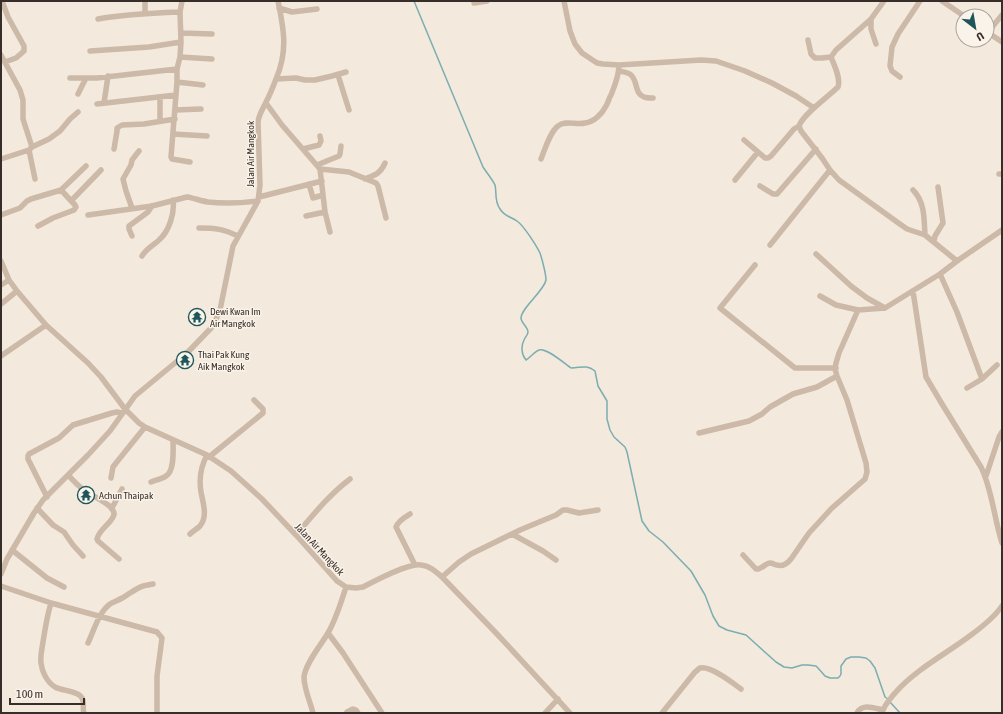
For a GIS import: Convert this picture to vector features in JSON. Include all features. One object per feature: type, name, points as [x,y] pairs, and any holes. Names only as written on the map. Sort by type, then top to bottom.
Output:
[{"type":"street","points":[[2,1],[8,17],[24,46],[24,51],[16,58],[5,62]]},
{"type":"street","points":[[145,1],[145,13]]},
{"type":"street","points":[[182,1],[180,12],[180,57],[177,69],[175,119],[171,156],[172,160],[190,162]]},
{"type":"street","name":"Jalan Air Mangkok","points":[[1,574],[4,560],[12,550],[37,508],[47,496],[110,431],[136,396],[187,353],[213,326],[220,310],[232,250],[238,236],[251,216],[259,199],[258,122],[260,113],[276,79],[283,54],[284,42],[278,1]]},
{"type":"street","points":[[474,3],[487,1]]},
{"type":"street","points":[[564,1],[570,31],[575,44],[582,53],[597,63],[619,68],[631,75],[635,80],[640,94],[644,97],[653,98]]},
{"type":"street","points":[[808,40],[811,54],[815,58],[831,57],[836,50],[871,19],[884,1]]},
{"type":"street","points":[[900,77],[892,71],[890,66],[892,47],[898,34],[920,1]]},
{"type":"street","points":[[942,1],[955,10]]},
{"type":"street","points":[[279,8],[292,12],[318,9]]},
{"type":"street","points":[[98,19],[145,13],[180,12]]},
{"type":"street","points":[[995,24],[1002,16]]},
{"type":"street","points":[[871,19],[871,30],[876,44]]},
{"type":"street","points":[[181,33],[212,34]]},
{"type":"street","points":[[90,51],[149,47],[181,42]]},
{"type":"street","points":[[1,55],[20,90],[23,100],[24,119],[35,179]]},
{"type":"street","points":[[180,57],[212,59]]},
{"type":"street","points":[[744,140],[765,158],[771,156],[794,129],[799,126],[800,122],[835,90],[839,83],[839,79],[831,57]]},
{"type":"street","points":[[619,68],[701,60],[716,61],[745,71],[772,83],[814,108]]},
{"type":"street","points":[[541,159],[550,136],[558,126],[562,124],[584,124],[595,119],[600,114],[606,106],[619,68]]},
{"type":"street","points":[[70,78],[97,78],[177,69]]},
{"type":"street","points":[[276,79],[296,78],[315,80],[346,72]]},
{"type":"street","points":[[338,74],[349,110]]},
{"type":"street","points":[[104,103],[108,76]]},
{"type":"street","points":[[78,94],[86,78]]},
{"type":"street","points":[[177,82],[203,85]]},
{"type":"street","points":[[97,104],[176,95]]},
{"type":"street","points":[[160,97],[160,121]]},
{"type":"street","points":[[266,103],[282,125],[318,167],[322,181],[325,212],[330,232]]},
{"type":"street","points":[[175,110],[201,109]]},
{"type":"street","points":[[1,159],[49,139],[60,131],[78,112]]},
{"type":"street","points":[[114,149],[116,131],[122,125],[144,124],[175,119]]},
{"type":"street","points":[[799,126],[830,170],[839,180],[907,229],[925,235],[934,241],[957,261]]},
{"type":"street","points":[[173,134],[207,136]]},
{"type":"street","points":[[303,149],[319,146],[321,141],[320,136]]},
{"type":"street","points":[[318,167],[339,156],[341,146]]},
{"type":"street","points":[[760,186],[772,194],[777,194],[816,149]]},
{"type":"street","points":[[132,208],[123,179],[131,165],[132,160],[139,151]]},
{"type":"street","points":[[735,180],[758,152]]},
{"type":"street","points":[[365,179],[380,172],[385,163]]},
{"type":"street","points":[[1,215],[20,208],[27,201],[61,190],[86,166]]},
{"type":"street","points":[[318,167],[349,172],[373,182],[378,186],[386,218]]},
{"type":"street","points":[[71,201],[101,170]]},
{"type":"street","points":[[770,245],[830,170]]},
{"type":"street","points":[[88,215],[152,206],[187,197],[217,203],[259,199],[322,181]]},
{"type":"street","points":[[309,184],[313,198],[323,195]]},
{"type":"street","points":[[934,241],[943,223],[938,187]]},
{"type":"street","points":[[38,226],[53,218],[74,210],[76,207],[61,190]]},
{"type":"street","points":[[913,190],[918,195],[923,209],[925,235]]},
{"type":"street","points":[[142,256],[144,252],[162,237],[169,226],[174,206],[173,200]]},
{"type":"street","points":[[132,236],[129,226],[148,212],[152,206]]},
{"type":"street","points":[[306,216],[325,212]]},
{"type":"street","points":[[199,228],[224,230],[238,236]]},
{"type":"street","points":[[820,296],[836,305],[858,310],[885,308],[940,274],[1002,230]]},
{"type":"street","points":[[816,254],[850,286],[866,298],[885,308]]},
{"type":"street","name":"Jalan Air Mangkok","points":[[1,260],[9,280],[17,291],[46,325],[88,363],[101,377],[124,411],[145,428],[208,456],[231,472],[262,499],[337,581],[346,587],[363,587],[399,570],[414,565]]},
{"type":"street","points":[[755,265],[720,308],[796,368],[836,368]]},
{"type":"street","points":[[940,274],[957,312],[982,379]]},
{"type":"street","points":[[1,284],[9,280]]},
{"type":"street","points":[[1,304],[17,291]]},
{"type":"street","points":[[913,291],[926,377],[945,411],[986,476],[1002,543]]},
{"type":"street","points":[[743,555],[756,569],[768,563],[783,566],[788,563],[809,533],[832,508],[865,479],[867,472],[866,462],[847,400],[837,376],[836,368],[839,354],[858,310]]},
{"type":"street","points":[[1,356],[46,325]]},
{"type":"street","points":[[967,388],[982,379],[997,366]]},
{"type":"street","points":[[699,433],[749,421],[793,394],[818,387],[837,376]]},
{"type":"street","points":[[190,534],[200,526],[203,521],[204,503],[201,491],[202,466],[208,456],[263,413],[263,409],[254,400]]},
{"type":"street","points":[[47,496],[28,459],[29,454],[59,438],[73,426],[112,413],[124,411]]},
{"type":"street","points":[[111,478],[113,467],[145,428]]},
{"type":"street","points":[[986,476],[1002,432]]},
{"type":"street","points":[[151,482],[167,476],[171,471],[173,440]]},
{"type":"street","points":[[68,475],[84,490],[101,500],[114,511],[114,516],[98,535],[97,539],[119,559]]},
{"type":"street","points":[[296,535],[322,504],[339,487],[350,479]]},
{"type":"street","points":[[112,508],[122,489]]},
{"type":"street","points":[[37,508],[53,525],[64,532],[83,556]]},
{"type":"street","points":[[442,577],[471,554],[556,515],[565,509],[579,514],[598,510]]},
{"type":"street","points":[[410,514],[397,524],[396,527],[414,565],[425,566],[433,569],[442,577],[570,713]]},
{"type":"street","points":[[512,534],[556,560]]},
{"type":"street","points":[[12,550],[47,578],[64,587]]},
{"type":"street","points":[[88,643],[100,616],[110,604],[144,585],[153,584]]},
{"type":"street","points":[[1,586],[51,603],[157,632],[162,638],[157,676],[157,713]]},
{"type":"street","points":[[313,713],[305,683],[305,674],[310,662],[328,634],[346,587]]},
{"type":"street","points":[[51,603],[41,656],[42,669],[49,682],[54,686],[77,693],[81,696],[83,700],[84,713]]},
{"type":"street","points":[[858,712],[861,707],[883,710],[890,698],[912,676],[954,648],[989,621],[1002,606]]},
{"type":"street","points":[[328,634],[343,653],[382,713]]},
{"type":"street","points":[[662,713],[695,672],[700,668],[707,668],[714,671],[741,689]]},
{"type":"street","points":[[545,713],[558,699]]},
{"type":"street","points":[[348,712],[353,709],[358,713]]},
{"type":"waterway","points":[[414,1],[483,167],[495,185],[498,206],[504,214],[517,221],[523,227],[541,256],[546,280],[541,289],[525,309],[521,318],[528,332],[522,345],[522,353],[524,358],[526,360],[537,351],[542,350],[551,353],[571,368],[586,367],[595,371],[598,386],[607,401],[607,419],[610,430],[614,437],[625,447],[627,452],[642,521],[649,531],[663,542],[691,571],[705,595],[713,616],[719,626],[727,630],[746,635],[776,662],[784,667],[792,668],[802,665],[816,666],[825,676],[830,678],[838,678],[840,676],[841,666],[846,659],[851,657],[866,658],[875,668],[885,697],[888,699]]},
{"type":"waterway","points":[[890,702],[900,713]]},
{"type":"place","name":"Dewi Kwan Im Air Mangkok","points":[[197,317]]},
{"type":"place","name":"Thai Pak Kung Aik Mangkok","points":[[185,360]]},
{"type":"place","name":"Achun Thaipak","points":[[86,495]]}]
